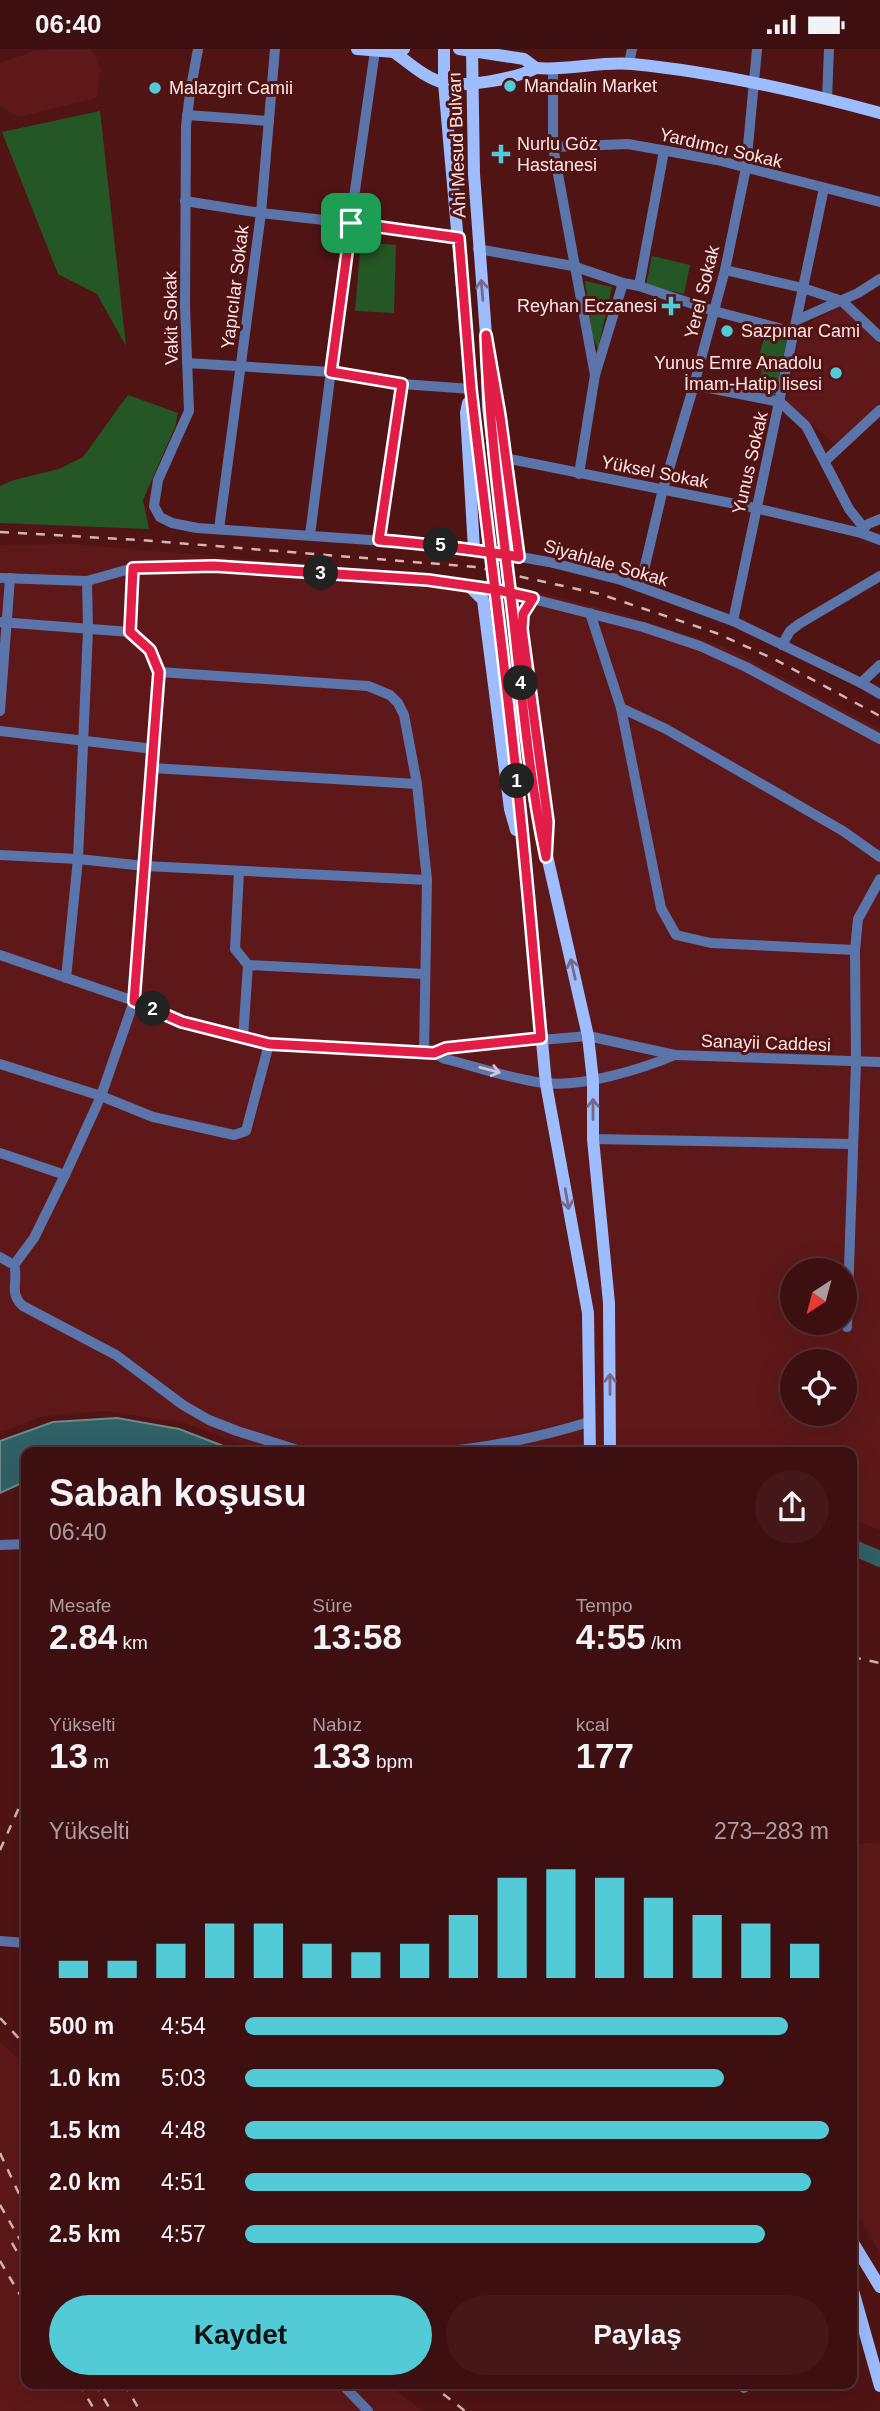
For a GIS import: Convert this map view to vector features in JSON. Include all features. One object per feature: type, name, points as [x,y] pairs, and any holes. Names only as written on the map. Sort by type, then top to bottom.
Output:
[{"type":"main road","points":[[357,49],[399,50],[422,72],[444,83],[522,75],[536,68],[553,70],[629,64],[755,82],[880,113]]},
{"type":"main road","name":"Ahi Mesud Bulvarı","points":[[444,49],[444,83],[471,389],[526,863]]},
{"type":"main road","points":[[468,49],[523,54],[536,68]]},
{"type":"main road","name":"Ahi Mesud Bulvarı","points":[[468,49],[472,82],[478,249],[486,335],[488,407],[535,803],[546,857]]},
{"type":"main road","points":[[486,335],[519,557]]},
{"type":"main road","points":[[471,389],[466,413],[474,549]]},
{"type":"main road","points":[[471,509],[480,525],[493,526],[505,520],[510,505]]},
{"type":"main road","points":[[469,586],[483,600],[510,809],[526,863],[546,1084],[588,1313],[590,1447]]},
{"type":"main road","points":[[522,629],[523,614],[533,598]]},
{"type":"main road","points":[[489,644],[495,621],[502,613],[517,613],[522,629],[548,822],[546,857],[588,1036],[593,1081],[593,1139],[609,1303],[610,1447]]},
{"type":"main road","points":[[857,2249],[880,2287]]},
{"type":"main road","points":[[857,2305],[880,2386]]},
{"type":"street","name":"Vakit Sokak","points":[[198,49],[187,115],[189,411],[158,480],[154,506],[160,517],[172,523],[219,529]]},
{"type":"street","name":"Yapıcılar Sokak","points":[[219,529],[261,213],[275,49]]},
{"type":"street","points":[[629,64],[632,49]]},
{"type":"street","name":"Yerel Sokak","points":[[640,587],[663,489],[714,311],[746,168],[757,49]]},
{"type":"street","points":[[827,99],[829,49]]},
{"type":"street","points":[[310,535],[375,51]]},
{"type":"street","points":[[522,75],[523,54]]},
{"type":"street","points":[[553,70],[553,147],[594,375]]},
{"type":"street","points":[[187,115],[269,121]]},
{"type":"street","name":"Yardımcı Sokak","points":[[553,147],[628,145],[664,151],[717,160],[880,202]]},
{"type":"street","points":[[639,286],[664,151]]},
{"type":"street","name":"Yunus Sokak","points":[[733,621],[824,188]]},
{"type":"street","points":[[186,201],[459,238]]},
{"type":"street","points":[[478,249],[573,265],[714,311],[794,332]]},
{"type":"street","points":[[724,269],[803,288],[842,301],[880,337]]},
{"type":"street","points":[[797,320],[842,301],[880,279]]},
{"type":"street","points":[[579,474],[594,375],[623,283]]},
{"type":"street","points":[[187,363],[331,372],[402,384],[471,389]]},
{"type":"street","points":[[379,540],[402,384]]},
{"type":"street","points":[[694,384],[780,402],[806,426],[849,509],[863,530],[880,519]]},
{"type":"street","points":[[825,461],[880,410]]},
{"type":"street","name":"Yüksel Sokak","points":[[505,458],[863,530],[880,540]]},
{"type":"street","name":"Siyahlale Sokak","points":[[219,529],[474,549],[549,562],[640,587],[733,621],[880,694]]},
{"type":"street","points":[[0,711],[5,578],[87,581],[133,568],[214,566],[428,580],[533,598],[643,627],[700,646],[746,667],[880,739]]},
{"type":"street","points":[[130,632],[133,568]]},
{"type":"street","points":[[782,645],[790,631],[799,624],[880,576]]},
{"type":"street","points":[[66,978],[78,859],[88,630],[87,581]]},
{"type":"street","points":[[590,613],[621,708],[661,908],[676,935],[711,943],[855,950]]},
{"type":"street","points":[[3,622],[130,632],[150,650],[159,672],[134,1001],[100,1096],[65,1175],[34,1238],[14,1265],[16,1275],[13,1291],[23,1306],[116,1355],[183,1405],[209,1420],[288,1447]]},
{"type":"street","points":[[861,683],[880,665]]},
{"type":"street","points":[[159,672],[368,686],[378,688],[398,703],[404,715],[417,784],[426,880],[425,974],[429,1053]]},
{"type":"street","points":[[621,708],[666,729],[819,817],[880,857]]},
{"type":"street","points":[[0,731],[153,749]]},
{"type":"street","points":[[152,768],[417,784]]},
{"type":"street","points":[[0,855],[145,866],[426,880]]},
{"type":"street","points":[[239,871],[235,949],[248,965],[243,1038]]},
{"type":"street","points":[[849,1258],[856,1062],[855,950],[858,919],[880,880]]},
{"type":"street","points":[[0,955],[134,1001],[182,1022],[243,1038],[269,1044],[429,1053],[546,1084]]},
{"type":"street","points":[[248,965],[425,974]]},
{"type":"street","name":"Sanayii Caddesi","points":[[541,1038],[588,1036],[675,1055],[880,1062]]},
{"type":"street","points":[[429,1053],[446,1048],[541,1038]]},
{"type":"street","points":[[0,1064],[100,1096],[153,1117],[234,1135],[246,1131],[269,1044]]},
{"type":"street","name":"Sanayii Caddesi","points":[[546,1084],[593,1081],[675,1055]]},
{"type":"street","points":[[593,1139],[853,1144]]},
{"type":"street","points":[[0,1153],[65,1175]]},
{"type":"street","points":[[0,1258],[14,1265]]},
{"type":"street","points":[[482,1447],[548,1435],[589,1422]]},
{"type":"street","points":[[0,1545],[21,1544]]},
{"type":"street","points":[[0,1941],[21,1943]]},
{"type":"street","points":[[347,2389],[368,2411]]},
{"type":"shaded area","points":[[91,49],[101,68],[96,98],[19,117],[0,106],[0,63],[34,51]]},
{"type":"shaded area","name":"Yunus Emre Anadolu İmam-Hatip lisesi","points":[[841,306],[880,345],[880,403],[835,444],[787,402],[802,327]]},
{"type":"shaded area","points":[[73,544],[363,569],[514,586],[616,612],[728,648],[880,729],[880,1530],[857,1521],[857,1447],[250,1447],[185,1423],[105,1411],[44,1416],[0,1432],[0,545]]},
{"type":"shaded area","points":[[880,1843],[880,2253],[857,2214],[857,1845]]},
{"type":"shaded area","points":[[0,2042],[21,2061],[21,2389],[394,2389],[423,2411],[0,2411]]},
{"type":"green space","points":[[100,111],[126,346],[97,294],[58,274],[2,132]]},
{"type":"green space","points":[[361,242],[396,245],[394,313],[355,311]]},
{"type":"green space","points":[[652,256],[690,265],[684,294],[646,285]]},
{"type":"green space","points":[[585,281],[612,287],[598,348],[592,335]]},
{"type":"green space","points":[[766,332],[787,338],[775,397],[759,392],[762,367],[757,362]]},
{"type":"green space","points":[[128,395],[178,413],[175,427],[143,500],[149,529],[0,523],[0,486],[59,469],[83,457]]},
{"type":"water","points":[[117,1418],[179,1429],[226,1447],[21,1447],[21,1483],[0,1493],[0,1441],[53,1422]]},
{"type":"waterway","points":[[857,1549],[880,1559]]},
{"type":"railway","points":[[0,532],[140,540],[476,567],[600,594],[716,633],[774,659],[880,716]]},
{"type":"railway","points":[[857,1658],[880,1663]]},
{"type":"railway","points":[[0,1850],[21,1803]]},
{"type":"railway","points":[[0,2018],[21,2041]]},
{"type":"railway","points":[[0,2153],[21,2198]]},
{"type":"railway","points":[[0,2205],[21,2241]]},
{"type":"railway","points":[[12,2243],[21,2258]]},
{"type":"railway","points":[[0,2261],[21,2297]]},
{"type":"railway","points":[[82,2389],[95,2411]]},
{"type":"railway","points":[[98,2389],[111,2411]]},
{"type":"railway","points":[[127,2389],[140,2411]]},
{"type":"railway","points":[[437,2389],[465,2411]]},
{"type":"place","name":"Mandalin Market","points":[[510,86]]},
{"type":"place","name":"Malazgirt Camii","points":[[155,88]]},
{"type":"place","name":"Nurlu Göz Hastanesi","points":[[501,154]]},
{"type":"place","name":"Reyhan Eczanesi","points":[[671,306]]},
{"type":"place","name":"Sazpınar Cami","points":[[727,331]]},
{"type":"place","name":"Yunus Emre Anadolu İmam-Hatip lisesi","points":[[836,373]]},
{"type":"route","points":[[351,223],[331,372],[402,384],[379,540],[457,546],[474,549],[519,557],[486,335],[488,407],[500,506],[511,605],[535,803],[546,857],[548,822],[522,629],[523,614],[533,598],[498,590],[469,586],[428,580],[214,566],[133,568],[130,632],[150,650],[159,672],[134,1001],[182,1022],[269,1044],[434,1053],[446,1048],[541,1038],[520,809],[497,608],[485,508],[473,408],[471,389],[459,238],[351,223]]}]
